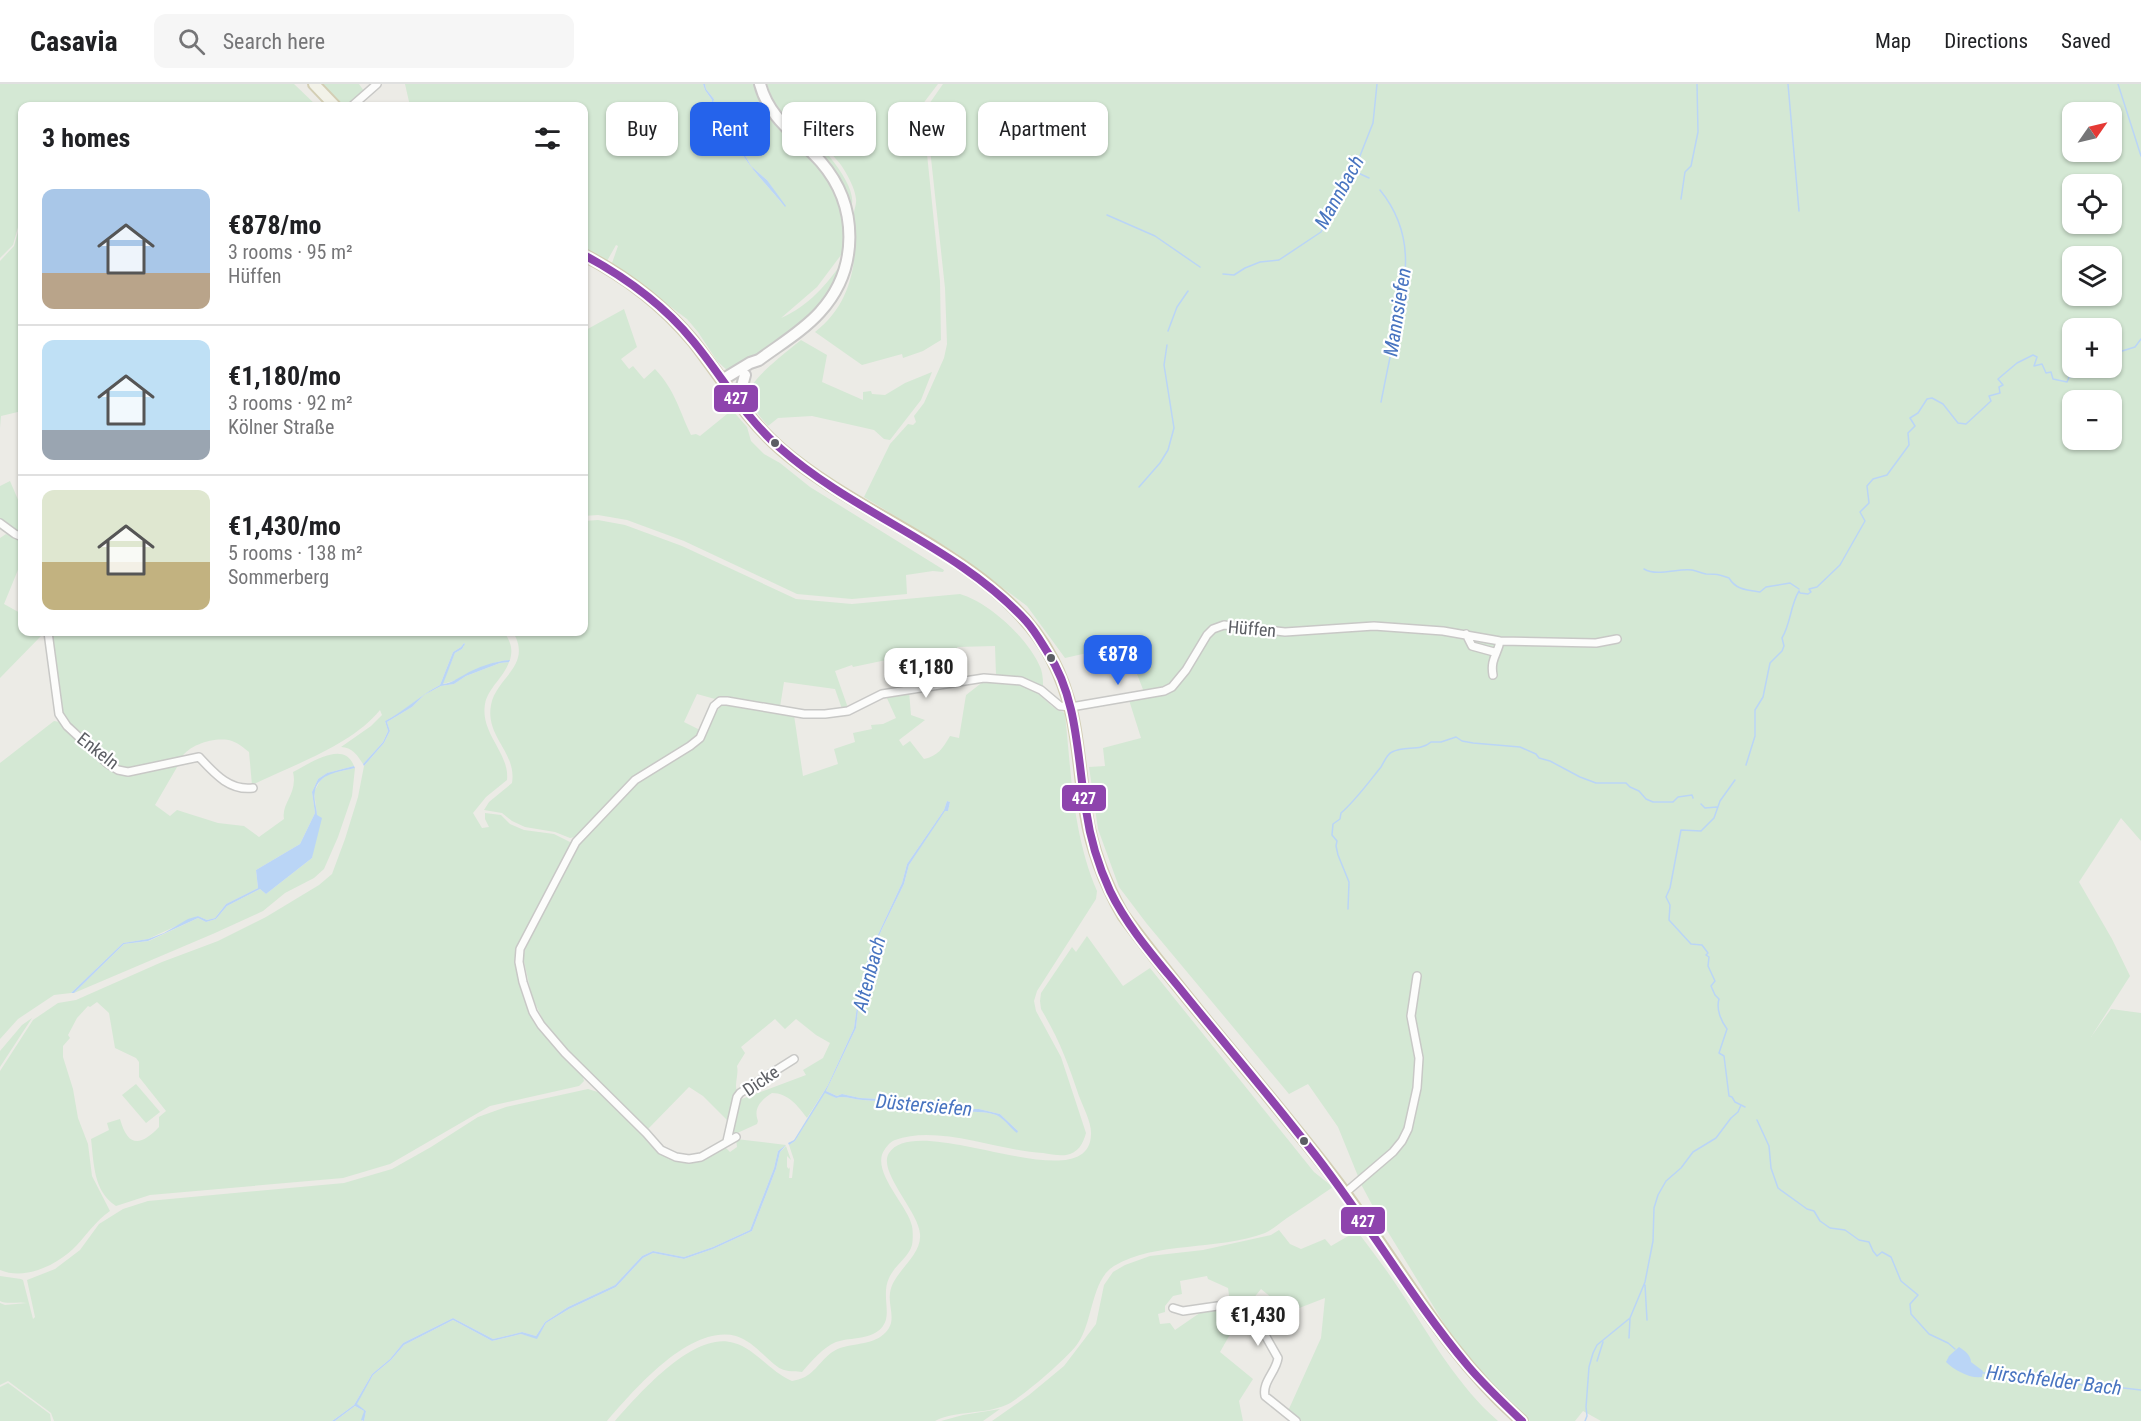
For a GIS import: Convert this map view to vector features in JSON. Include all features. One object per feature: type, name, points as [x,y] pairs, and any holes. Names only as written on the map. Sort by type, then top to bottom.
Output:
[{"type":"main road","points":[[314,84],[331,102]]},
{"type":"main road","points":[[725,384],[745,375],[759,360],[818,315],[836,291],[844,273],[850,241],[846,210],[834,180],[815,155],[774,115],[766,102],[760,84]]},
{"type":"main road","points":[[588,257],[618,274],[658,305],[692,340],[749,416],[774,442],[804,467],[974,573],[1019,612],[1052,658],[1071,707],[1091,838],[1108,890],[1123,915],[1340,1186],[1452,1347],[1488,1389],[1522,1421]]},
{"type":"main road","points":[[725,384],[750,363],[759,360]]},
{"type":"main road","points":[[745,375],[741,390],[749,416]]},
{"type":"street","points":[[357,102],[377,84]]},
{"type":"street","points":[[0,523],[18,535]]},
{"type":"street","name":"Hüffen","points":[[1071,707],[1164,691],[1172,687],[1186,670],[1207,635],[1213,629],[1224,625],[1285,632],[1374,626],[1466,634],[1500,641],[1596,643],[1617,639]]},
{"type":"street","points":[[1466,634],[1472,646],[1494,652]]},
{"type":"street","name":"Enkeln","points":[[49,636],[59,714],[67,726],[108,764],[118,770],[128,772],[198,757],[232,786],[253,788]]},
{"type":"street","points":[[1493,675],[1491,667],[1494,652],[1499,647],[1500,641]]},
{"type":"street","points":[[736,1137],[701,1157],[688,1159],[676,1157],[661,1150],[565,1053],[533,1012],[523,982],[519,962],[520,949],[576,842],[635,780],[699,738],[714,706],[720,701],[815,715],[848,711],[882,694],[984,678],[1021,681],[1032,685],[1060,706],[1071,707]]},
{"type":"street","points":[[1046,694],[1050,686]]},
{"type":"street","points":[[1340,1186],[1393,1152],[1408,1129],[1417,1088],[1419,1058],[1410,1016],[1417,976]]},
{"type":"street","name":"Dicke","points":[[728,1141],[737,1097],[740,1093],[794,1059]]},
{"type":"street","points":[[1173,1308],[1184,1311],[1238,1303],[1249,1308],[1278,1358],[1264,1387],[1265,1396],[1296,1421]]},
{"type":"green space","points":[[0,84],[294,84],[313,102],[18,102],[18,227],[13,245],[0,258]]},
{"type":"green space","points":[[322,84],[359,84],[364,91],[351,102],[338,102]]},
{"type":"green space","points":[[405,84],[703,84],[712,102],[690,102],[690,156],[743,156],[754,170],[785,207],[767,180],[751,166],[746,156],[770,156],[770,103],[782,120],[782,156],[809,156],[830,180],[845,218],[845,248],[841,255],[817,287],[781,318],[817,294],[844,260],[824,303],[784,339],[738,368],[728,371],[717,361],[687,319],[612,263],[618,246],[616,245],[607,261],[588,250],[588,102],[409,102]]},
{"type":"green space","points":[[705,84],[757,84],[770,102],[714,102]]},
{"type":"green space","points":[[767,84],[938,84],[924,102],[888,102],[888,156],[927,156],[940,281],[941,340],[923,351],[903,358],[902,354],[862,365],[815,332],[827,321],[845,295],[855,250],[855,195],[841,165],[833,156],[876,156],[876,102],[782,102],[782,115],[775,107]]},
{"type":"green space","points":[[943,84],[2141,84],[2141,841],[2121,818],[2079,882],[2112,939],[2130,976],[2091,1037],[2111,1009],[2141,1013],[2141,1421],[1601,1421],[1583,1411],[1575,1421],[1530,1421],[1474,1366],[1451,1335],[1377,1214],[1362,1186],[1338,1127],[1308,1084],[1289,1094],[1147,924],[1119,887],[1098,829],[1089,767],[1105,766],[1103,748],[1141,738],[1129,700],[1165,687],[1144,692],[1135,669],[1119,674],[1109,648],[1065,658],[1027,606],[956,553],[864,497],[890,444],[908,424],[913,425],[916,422],[914,416],[924,403],[944,358],[947,344],[945,288],[931,156],[966,156],[966,102],[930,102]]},
{"type":"green space","points":[[815,156],[829,156],[832,159],[847,183],[852,204]]},
{"type":"green space","points":[[18,232],[18,412],[1,416],[0,428],[0,261],[14,246]]},
{"type":"green space","points":[[624,309],[637,347],[621,359],[629,369],[633,366],[644,379],[655,369],[672,393],[691,435],[700,436],[732,410],[747,427],[751,441],[764,454],[780,463],[810,487],[944,570],[943,572],[933,571],[906,575],[907,594],[852,599],[797,594],[684,541],[627,520],[598,515],[588,516],[588,329]]},
{"type":"green space","points":[[801,340],[827,355],[822,382],[863,400],[863,392],[871,391],[872,394],[885,395],[905,383],[932,372],[921,400],[890,440],[884,439],[874,430],[812,416],[778,418],[768,426],[751,402],[749,393],[751,387],[771,365]]},
{"type":"green space","points":[[10,481],[18,500],[18,532],[0,521],[0,486]]},
{"type":"green space","points":[[598,520],[625,525],[682,546],[796,599],[852,604],[960,594],[984,605],[1018,634],[1041,669],[1043,688],[1030,681],[996,675],[995,646],[957,647],[961,661],[957,663],[959,679],[936,683],[929,651],[853,667],[852,665],[835,671],[848,708],[842,709],[835,689],[784,682],[780,707],[720,696],[715,699],[697,694],[684,722],[700,730],[690,742],[633,778],[575,837],[570,838],[555,832],[525,827],[502,813],[484,810],[489,802],[512,783],[510,762],[492,726],[491,705],[494,695],[516,663],[519,654],[515,636],[588,636],[588,521]]},
{"type":"green space","points":[[6,534],[18,538],[18,570],[4,604],[18,612],[18,636],[41,636],[0,678],[0,538]]},
{"type":"green space","points":[[52,636],[506,636],[511,649],[510,660],[483,667],[459,679],[442,684],[455,653],[462,649],[464,643],[453,652],[440,685],[385,721],[388,731],[383,742],[363,764],[351,750],[341,747],[371,726],[382,715],[380,710],[354,734],[338,744],[252,785],[249,752],[236,743],[226,740],[204,742],[191,748],[182,757],[154,764],[126,768],[120,766],[93,748],[76,731],[62,713]]},
{"type":"green space","points":[[509,662],[485,704],[487,725],[504,761],[507,780],[486,797],[473,813],[482,828],[489,827],[485,813],[501,815],[510,824],[524,830],[554,834],[572,843],[519,945],[516,956],[519,976],[538,1025],[551,1043],[582,1074],[584,1081],[579,1086],[490,1106],[390,1164],[343,1178],[150,1195],[116,1206],[108,1200],[99,1185],[94,1167],[91,1139],[109,1130],[107,1123],[120,1119],[131,1139],[141,1140],[159,1127],[159,1117],[166,1111],[139,1077],[139,1062],[136,1058],[115,1048],[109,1013],[97,1002],[88,1006],[77,1018],[68,1035],[70,1038],[63,1046],[63,1057],[73,1089],[78,1118],[88,1144],[92,1176],[110,1211],[70,1252],[52,1264],[31,1272],[10,1273],[0,1270],[0,1071],[33,1020],[58,1003],[76,1000],[162,962],[218,941],[266,917],[319,885],[332,874],[358,797],[364,766],[384,743],[390,731],[387,722],[412,707],[424,695],[441,686],[454,684],[466,676],[500,663]]},
{"type":"green space","points":[[984,681],[1004,682],[1025,687],[1065,713],[1071,781],[1078,826],[1097,891],[1096,899],[1037,991],[1034,1001],[1036,1011],[1061,1057],[1086,1133],[1079,1147],[1070,1154],[1057,1155],[930,1135],[912,1136],[890,1143],[881,1157],[882,1167],[885,1177],[909,1218],[913,1238],[905,1258],[891,1274],[887,1284],[886,1321],[874,1334],[842,1340],[826,1348],[802,1372],[779,1368],[743,1339],[736,1336],[718,1335],[700,1340],[682,1349],[664,1362],[607,1421],[364,1421],[366,1411],[356,1404],[373,1375],[404,1345],[453,1320],[492,1341],[521,1334],[537,1338],[546,1323],[569,1309],[616,1287],[643,1258],[653,1253],[684,1259],[752,1231],[776,1169],[780,1152],[786,1146],[791,1160],[787,1156],[787,1167],[789,1169],[790,1167],[789,1178],[792,1178],[794,1160],[789,1145],[795,1141],[825,1092],[836,1098],[846,1097],[992,1114],[999,1116],[1018,1131],[1000,1114],[979,1109],[860,1098],[842,1094],[837,1096],[826,1091],[856,1028],[860,992],[871,955],[904,884],[909,865],[945,810],[948,811],[950,802],[947,801],[944,810],[907,864],[902,883],[869,954],[859,991],[854,1028],[828,1085],[807,1118],[788,1098],[772,1093],[764,1098],[757,1108],[757,1124],[731,1134],[736,1121],[739,1100],[806,1075],[803,1070],[823,1058],[830,1043],[796,1019],[785,1029],[775,1019],[741,1047],[745,1053],[737,1066],[737,1092],[729,1122],[703,1096],[689,1087],[648,1129],[556,1039],[544,1022],[532,997],[523,957],[580,841],[636,782],[694,747],[721,705],[728,704],[794,715],[803,776],[838,764],[834,749],[855,742],[853,733],[872,729],[871,725],[883,724],[896,718],[886,696],[909,691],[911,715],[925,720],[899,740],[903,746],[910,741],[924,759],[937,754],[950,736],[959,738],[966,695]]},
{"type":"green space","points":[[54,721],[60,722],[106,767],[117,773],[128,775],[180,762],[155,805],[170,816],[177,810],[218,823],[244,826],[259,837],[284,819],[285,808],[292,792],[293,772],[317,759],[335,754],[342,754],[349,758],[354,766],[327,773],[318,779],[312,792],[315,813],[300,844],[256,870],[258,888],[226,904],[215,918],[207,920],[198,916],[148,939],[123,943],[71,993],[54,995],[18,1019],[0,1039],[0,763]]},
{"type":"green space","points":[[355,768],[352,796],[338,837],[324,869],[314,878],[285,893],[263,911],[74,993],[124,944],[149,941],[198,918],[206,922],[216,919],[227,906],[260,889],[266,894],[312,858],[317,814],[314,792],[320,781],[328,774]]},
{"type":"green space","points":[[1087,936],[1123,986],[1150,968],[1314,1172],[1333,1187],[1265,1233],[1247,1239],[1148,1253],[1114,1266],[1106,1272],[1096,1291],[1087,1324],[1078,1343],[1032,1387],[1006,1405],[997,1408],[952,1415],[935,1421],[615,1421],[668,1367],[702,1346],[718,1342],[742,1346],[792,1381],[810,1374],[834,1351],[876,1339],[886,1332],[891,1323],[892,1285],[917,1250],[920,1234],[913,1215],[893,1181],[887,1161],[889,1153],[906,1142],[932,1141],[1033,1159],[1062,1160],[1083,1153],[1091,1135],[1089,1120],[1063,1051],[1041,1009],[1040,1001],[1041,993],[1072,947],[1076,952]]},
{"type":"green space","points":[[32,1018],[0,1067],[0,1051],[22,1025]]},
{"type":"green space","points":[[136,1084],[160,1112],[146,1123],[122,1095]]},
{"type":"green space","points":[[588,1089],[601,1093],[662,1153],[682,1161],[722,1147],[730,1152],[737,1147],[736,1139],[786,1145],[778,1151],[774,1168],[750,1230],[684,1257],[653,1251],[642,1256],[615,1285],[568,1307],[545,1322],[536,1336],[522,1332],[493,1339],[453,1318],[403,1343],[390,1359],[372,1374],[354,1405],[332,1421],[54,1421],[51,1413],[8,1381],[0,1385],[0,1303],[5,1305],[27,1303],[0,1301],[0,1276],[23,1280],[33,1319],[35,1317],[27,1280],[55,1269],[80,1250],[99,1224],[123,1209],[148,1201],[344,1183],[392,1169],[478,1117],[506,1107]]},
{"type":"green space","points":[[1279,1230],[1290,1244],[1301,1249],[1325,1239],[1331,1246],[1357,1231],[1458,1378],[1498,1421],[1301,1421],[1288,1411],[1321,1338],[1325,1298],[1289,1312],[1261,1289],[1248,1305],[1230,1302],[1228,1288],[1208,1279],[1207,1276],[1180,1281],[1182,1294],[1173,1296],[1165,1306],[1165,1312],[1158,1314],[1160,1324],[1170,1323],[1175,1330],[1204,1310],[1235,1306],[1245,1308],[1220,1352],[1253,1379],[1239,1401],[1243,1421],[992,1421],[1064,1366],[1096,1324],[1104,1285],[1113,1272],[1150,1256],[1203,1250],[1271,1235]]},
{"type":"green space","points":[[8,1383],[50,1414],[51,1421],[0,1421],[0,1387]]},
{"type":"green space","points":[[355,1406],[364,1411],[362,1421],[335,1421]]},
{"type":"green space","points":[[1000,1409],[983,1421],[941,1421],[963,1415]]},
{"type":"water","points":[[703,84],[714,99],[714,102],[712,102]]},
{"type":"water","points":[[743,156],[767,180],[785,207]]},
{"type":"water","points":[[464,643],[462,649],[455,653],[443,684],[486,665],[510,660],[466,676],[454,684],[441,686],[424,695],[412,707],[387,722],[390,731],[384,743],[364,766],[363,764],[383,742],[388,731],[385,721],[426,693],[440,685],[453,652]]},
{"type":"water","points":[[354,766],[355,768],[325,777],[317,785],[315,800],[317,815],[322,818],[312,858],[266,894],[260,889],[227,906],[216,919],[206,922],[198,918],[148,941],[124,944],[74,993],[71,993],[123,943],[148,939],[198,916],[207,920],[215,918],[226,904],[258,888],[256,870],[300,844],[315,813],[312,792],[318,779],[327,773]]},
{"type":"water","name":"Düstersiefen","points":[[947,801],[950,802],[948,811],[945,811],[909,865],[904,884],[871,955],[860,992],[856,1028],[826,1091],[837,1096],[842,1094],[860,1098],[979,1109],[1000,1114],[1018,1131],[1017,1133],[999,1116],[987,1113],[846,1097],[836,1098],[825,1093],[795,1141],[789,1145],[788,1143],[794,1140],[828,1085],[854,1028],[859,991],[869,954],[902,883],[907,864],[944,810]]},
{"type":"water","points":[[786,1145],[780,1152],[776,1169],[752,1231],[684,1259],[653,1253],[643,1258],[616,1287],[569,1309],[546,1323],[537,1339],[521,1334],[492,1341],[453,1320],[404,1345],[391,1360],[373,1375],[357,1404],[366,1411],[364,1421],[361,1420],[364,1411],[355,1406],[332,1421],[354,1405],[372,1374],[390,1359],[403,1343],[453,1318],[493,1339],[522,1332],[536,1336],[545,1322],[568,1307],[615,1285],[642,1256],[653,1251],[684,1257],[750,1230],[774,1168],[778,1151]]},
{"type":"water","points":[[1959,1347],[1969,1355],[1971,1362],[1983,1371],[1982,1377],[1972,1377],[1962,1373],[1946,1362]]},
{"type":"waterway","name":"Mannbach","points":[[1223,274],[1234,275],[1260,262],[1279,260],[1321,232],[1354,171],[1373,123],[1377,84]]},
{"type":"waterway","points":[[1681,199],[1685,172],[1691,166],[1698,132],[1697,84]]},
{"type":"waterway","points":[[1788,84],[1799,211]]},
{"type":"waterway","points":[[2118,84],[2141,156]]},
{"type":"waterway","name":"Mannsiefen","points":[[1354,171],[1369,178]]},
{"type":"waterway","name":"Mannsiefen","points":[[1380,190],[1399,222],[1405,255],[1401,307],[1381,402]]},
{"type":"waterway","points":[[1107,215],[1155,236],[1200,267]]},
{"type":"waterway","name":"Mannbach","points":[[1168,331],[1177,307],[1188,291]]},
{"type":"waterway","name":"Hirschfelder Bach","points":[[2122,351],[2135,347],[2141,339]]},
{"type":"waterway","name":"Mannbach","points":[[1139,487],[1168,450],[1174,428],[1164,365],[1167,345]]},
{"type":"waterway","name":"Hirschfelder Bach","points":[[1746,765],[1755,736],[1755,710],[1763,697],[1770,663],[1784,646],[1782,638],[1796,597],[1799,591],[1808,594],[1811,592],[1809,589],[1817,587],[1840,565],[1865,521],[1860,512],[1869,503],[1867,486],[1873,479],[1887,475],[1909,445],[1908,433],[1915,426],[1910,418],[1918,413],[1927,399],[1932,398],[1943,404],[1958,423],[1966,424],[1991,401],[1989,396],[2000,393],[1999,387],[2003,385],[1998,379],[2017,363],[2033,355],[2037,357],[2034,366],[2042,364],[2046,373],[2051,372],[2053,379],[2067,382],[2069,378]]},
{"type":"waterway","points":[[1644,569],[1655,572],[1692,570],[1729,578],[1742,589],[1760,592],[1766,587],[1790,583],[1799,589]]},
{"type":"waterway","points":[[1348,909],[1349,882],[1338,855],[1337,841],[1332,835],[1333,824],[1340,819],[1341,813],[1362,791],[1389,754],[1397,750],[1422,747],[1431,742],[1441,742],[1456,737],[1473,743],[1520,747],[1536,754],[1539,758],[1596,783],[1626,783],[1653,802],[1673,802],[1678,797],[1692,795],[1693,798]]},
{"type":"waterway","name":"Hirschfelder Bach","points":[[1735,780],[1720,801],[1714,818],[1701,831],[1681,830],[1670,888],[1666,897],[1670,905],[1669,920],[1691,944],[1702,945],[1708,953],[1706,955],[1709,957],[1708,966],[1715,981],[1711,986],[1719,999],[1720,1015],[1727,1029],[1719,1053],[1724,1056],[1729,1096],[1745,1107]]},
{"type":"waterway","points":[[1701,804],[1705,808],[1717,807]]},
{"type":"waterway","points":[[1585,1421],[1589,1367],[1593,1353],[1597,1345],[1630,1318],[1645,1282],[1653,1241],[1654,1208],[1658,1195],[1666,1181],[1681,1168],[1693,1152],[1716,1138],[1738,1112],[1741,1105]]},
{"type":"waterway","name":"Hirschfelder Bach","points":[[1757,1120],[1769,1146],[1771,1168],[1778,1188],[1807,1209],[1814,1211],[1820,1221],[1830,1228],[1845,1230],[1859,1240],[1869,1242],[1877,1256],[1882,1252],[1891,1257],[1901,1281],[1918,1295],[1910,1304],[1911,1314],[1929,1334],[1955,1349]]},
{"type":"waterway","points":[[1645,1285],[1647,1320]]},
{"type":"waterway","points":[[1629,1338],[1630,1318]]},
{"type":"waterway","points":[[1597,1361],[1603,1342]]},
{"type":"waterway","name":"Hirschfelder Bach","points":[[1983,1373],[2028,1374],[2049,1381],[2071,1381],[2090,1388],[2115,1387],[2141,1390]]},
{"type":"transit line","name":"427","points":[[588,257],[629,282],[669,315],[704,354],[756,424],[780,448],[841,493],[969,572],[999,595],[1029,625],[1048,653],[1065,689],[1075,729],[1092,841],[1110,891],[1125,918],[1330,1174],[1447,1340],[1468,1366],[1522,1421]]},
{"type":"water label","name":"Altenbach","points":[[869,974]]}]
